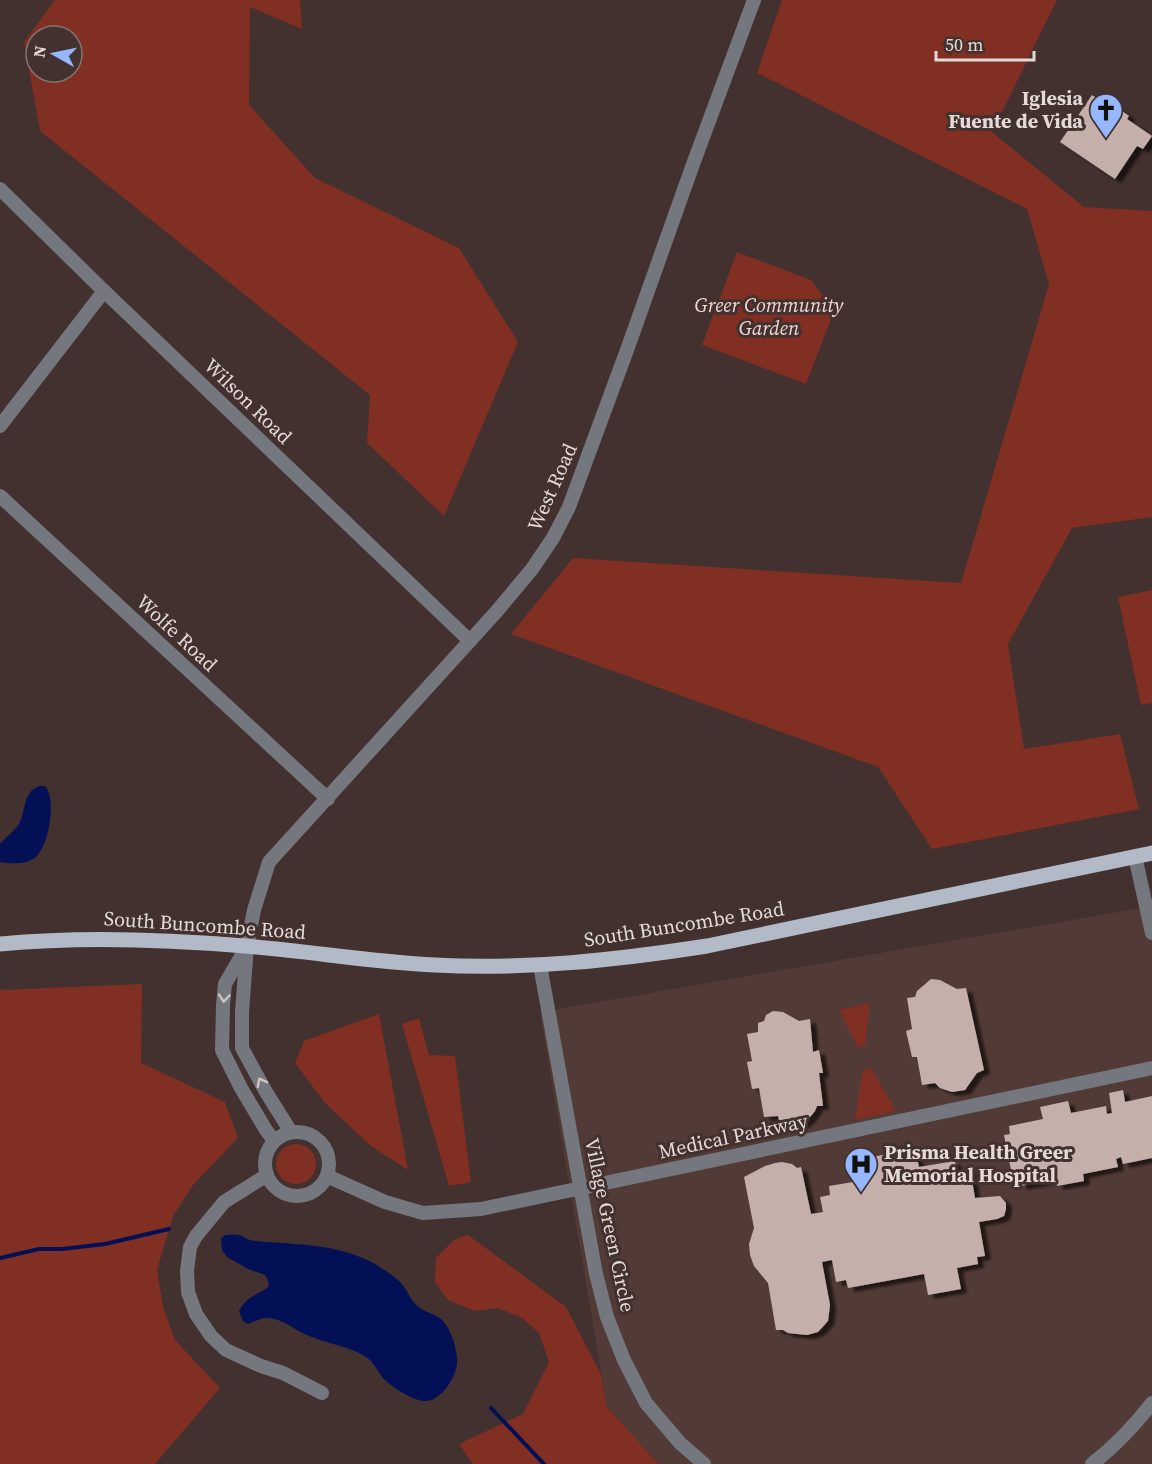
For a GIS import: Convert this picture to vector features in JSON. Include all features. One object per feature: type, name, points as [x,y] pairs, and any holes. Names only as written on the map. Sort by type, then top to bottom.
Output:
[{"type":"main road","name":"South Buncombe Road","points":[[0,944],[94,938],[150,939],[247,946],[376,961],[435,965],[503,966],[595,962],[707,946],[1152,853]]},
{"type":"street","name":"West Road","points":[[247,946],[254,910],[269,862],[470,641],[532,569],[553,538],[569,507],[754,0]]},
{"type":"street","name":"Wilson Road","points":[[0,189],[470,641]]},
{"type":"street","points":[[0,426],[104,291]]},
{"type":"street","name":"Wolfe Road","points":[[0,496],[327,799]]},
{"type":"street","points":[[1135,856],[1152,933]]},
{"type":"street","points":[[247,946],[242,1048],[291,1132]]},
{"type":"street","points":[[247,946],[225,984],[222,1050],[274,1142]]},
{"type":"street","name":"Village Green Circle","points":[[540,965],[607,1317],[624,1360],[646,1403],[680,1443],[704,1464]]},
{"type":"street","name":"Medical Parkway","points":[[327,1176],[385,1202],[423,1213],[481,1209],[1152,1068]]},
{"type":"street","points":[[291,1132],[310,1134],[325,1147],[328,1156],[327,1176],[313,1192],[302,1196],[291,1196],[281,1192],[273,1185],[265,1166],[269,1149],[274,1142],[291,1132]]},
{"type":"street","points":[[267,1175],[224,1202],[196,1236],[190,1247],[187,1271],[188,1292],[196,1314],[211,1336],[225,1350],[261,1366],[283,1372],[322,1394]]},
{"type":"street","points":[[1092,1464],[1137,1423],[1152,1403]]},
{"type":"shaded area","points":[[40,786],[45,786],[49,792],[51,811],[48,833],[41,851],[36,857],[23,863],[0,862],[0,844],[20,822],[28,796]]},
{"type":"shaded area","name":"Prisma Health Greer Memorial Hospital","points":[[1147,907],[1152,931],[1152,1464],[659,1464],[607,1407],[540,1012]]},
{"type":"shaded area","points":[[225,1235],[239,1235],[254,1241],[301,1244],[346,1252],[385,1270],[401,1283],[417,1306],[438,1317],[447,1326],[457,1358],[456,1369],[449,1384],[437,1397],[422,1401],[387,1382],[372,1362],[359,1353],[314,1338],[276,1319],[265,1318],[248,1324],[243,1321],[239,1311],[242,1306],[269,1286],[265,1275],[248,1269],[227,1257],[222,1250],[221,1239]]},
{"type":"green space","points":[[55,0],[300,0],[302,29],[250,7],[249,105],[315,178],[459,248],[518,342],[444,516],[367,443],[370,395],[40,131],[32,84],[84,84],[84,24],[37,24]]},
{"type":"green space","points":[[782,0],[1057,0],[992,132],[1084,207],[1152,211],[1152,517],[1072,528],[1008,644],[1024,749],[1120,734],[1139,809],[932,849],[878,767],[511,634],[573,558],[961,583],[1049,284],[1027,209],[757,73]]},
{"type":"green space","name":"Greer Community Garden","points":[[737,252],[811,280],[834,311],[806,384],[702,345]]},
{"type":"green space","points":[[1152,590],[1152,703],[1141,705],[1118,597]]},
{"type":"green space","points":[[142,984],[141,1063],[225,1102],[238,1138],[193,1185],[173,1216],[157,1270],[163,1307],[175,1340],[220,1388],[155,1464],[0,1464],[0,990]]},
{"type":"green space","points":[[870,1003],[865,1046],[858,1047],[839,1010]]},
{"type":"green space","points":[[379,1014],[408,1170],[371,1146],[325,1103],[295,1063],[304,1041]]},
{"type":"green space","points":[[419,1018],[429,1055],[455,1056],[471,1182],[449,1186],[402,1024]]},
{"type":"green space","points":[[871,1068],[896,1111],[855,1120],[863,1070]]},
{"type":"green space","points":[[296,1144],[310,1150],[316,1164],[310,1178],[296,1184],[282,1178],[276,1164],[282,1150]]},
{"type":"green space","points":[[468,1235],[566,1307],[601,1374],[607,1407],[659,1464],[473,1464],[459,1444],[523,1414],[549,1362],[539,1333],[522,1318],[498,1308],[475,1311],[448,1300],[435,1282],[436,1258],[455,1239]]},
{"type":"building","name":"Iglesia Fuente de Vida","points":[[1092,95],[1110,107],[1112,104],[1129,116],[1127,119],[1152,136],[1143,149],[1137,146],[1115,179],[1060,142]]},
{"type":"building","points":[[931,979],[940,980],[957,989],[966,988],[984,1070],[977,1073],[965,1090],[952,1092],[940,1088],[935,1083],[922,1085],[917,1057],[912,1057],[906,1031],[912,1029],[907,998],[915,997],[917,991]]},
{"type":"building","points":[[773,1011],[783,1012],[799,1021],[810,1019],[813,1052],[819,1050],[823,1073],[819,1073],[823,1106],[817,1106],[811,1116],[799,1126],[779,1120],[778,1116],[764,1117],[759,1088],[752,1089],[747,1062],[752,1061],[747,1034],[758,1032],[758,1023],[764,1021],[766,1015]]},
{"type":"building","points":[[1123,1090],[1125,1102],[1152,1096],[1152,1158],[1123,1164],[1121,1157],[1116,1159],[1118,1167],[1083,1174],[1084,1181],[1057,1186],[1056,1179],[1021,1186],[1020,1179],[1013,1180],[1004,1135],[1010,1134],[1009,1126],[1043,1119],[1040,1107],[1068,1101],[1071,1113],[1106,1106],[1107,1114],[1112,1113],[1109,1093]]},
{"type":"building","points":[[915,1149],[919,1167],[955,1161],[957,1171],[970,1169],[975,1198],[1000,1196],[1006,1203],[1004,1216],[979,1222],[985,1256],[977,1257],[978,1264],[957,1268],[961,1289],[928,1295],[924,1274],[848,1288],[846,1280],[836,1282],[832,1260],[822,1262],[830,1305],[828,1321],[818,1332],[807,1335],[776,1330],[768,1283],[754,1266],[750,1255],[749,1244],[754,1228],[744,1177],[775,1163],[782,1162],[792,1164],[797,1168],[801,1167],[811,1214],[823,1212],[820,1197],[830,1195],[829,1186],[865,1180],[861,1159]]},
{"type":"waterway","points":[[0,1258],[39,1249],[105,1244],[169,1229]]},
{"type":"waterway","points":[[491,1408],[544,1464]]},
{"type":"place","name":"Iglesia Fuente de Vida","points":[[1106,139]]},
{"type":"place","name":"Prisma Health Greer Memorial Hospital","points":[[861,1193]]}]
